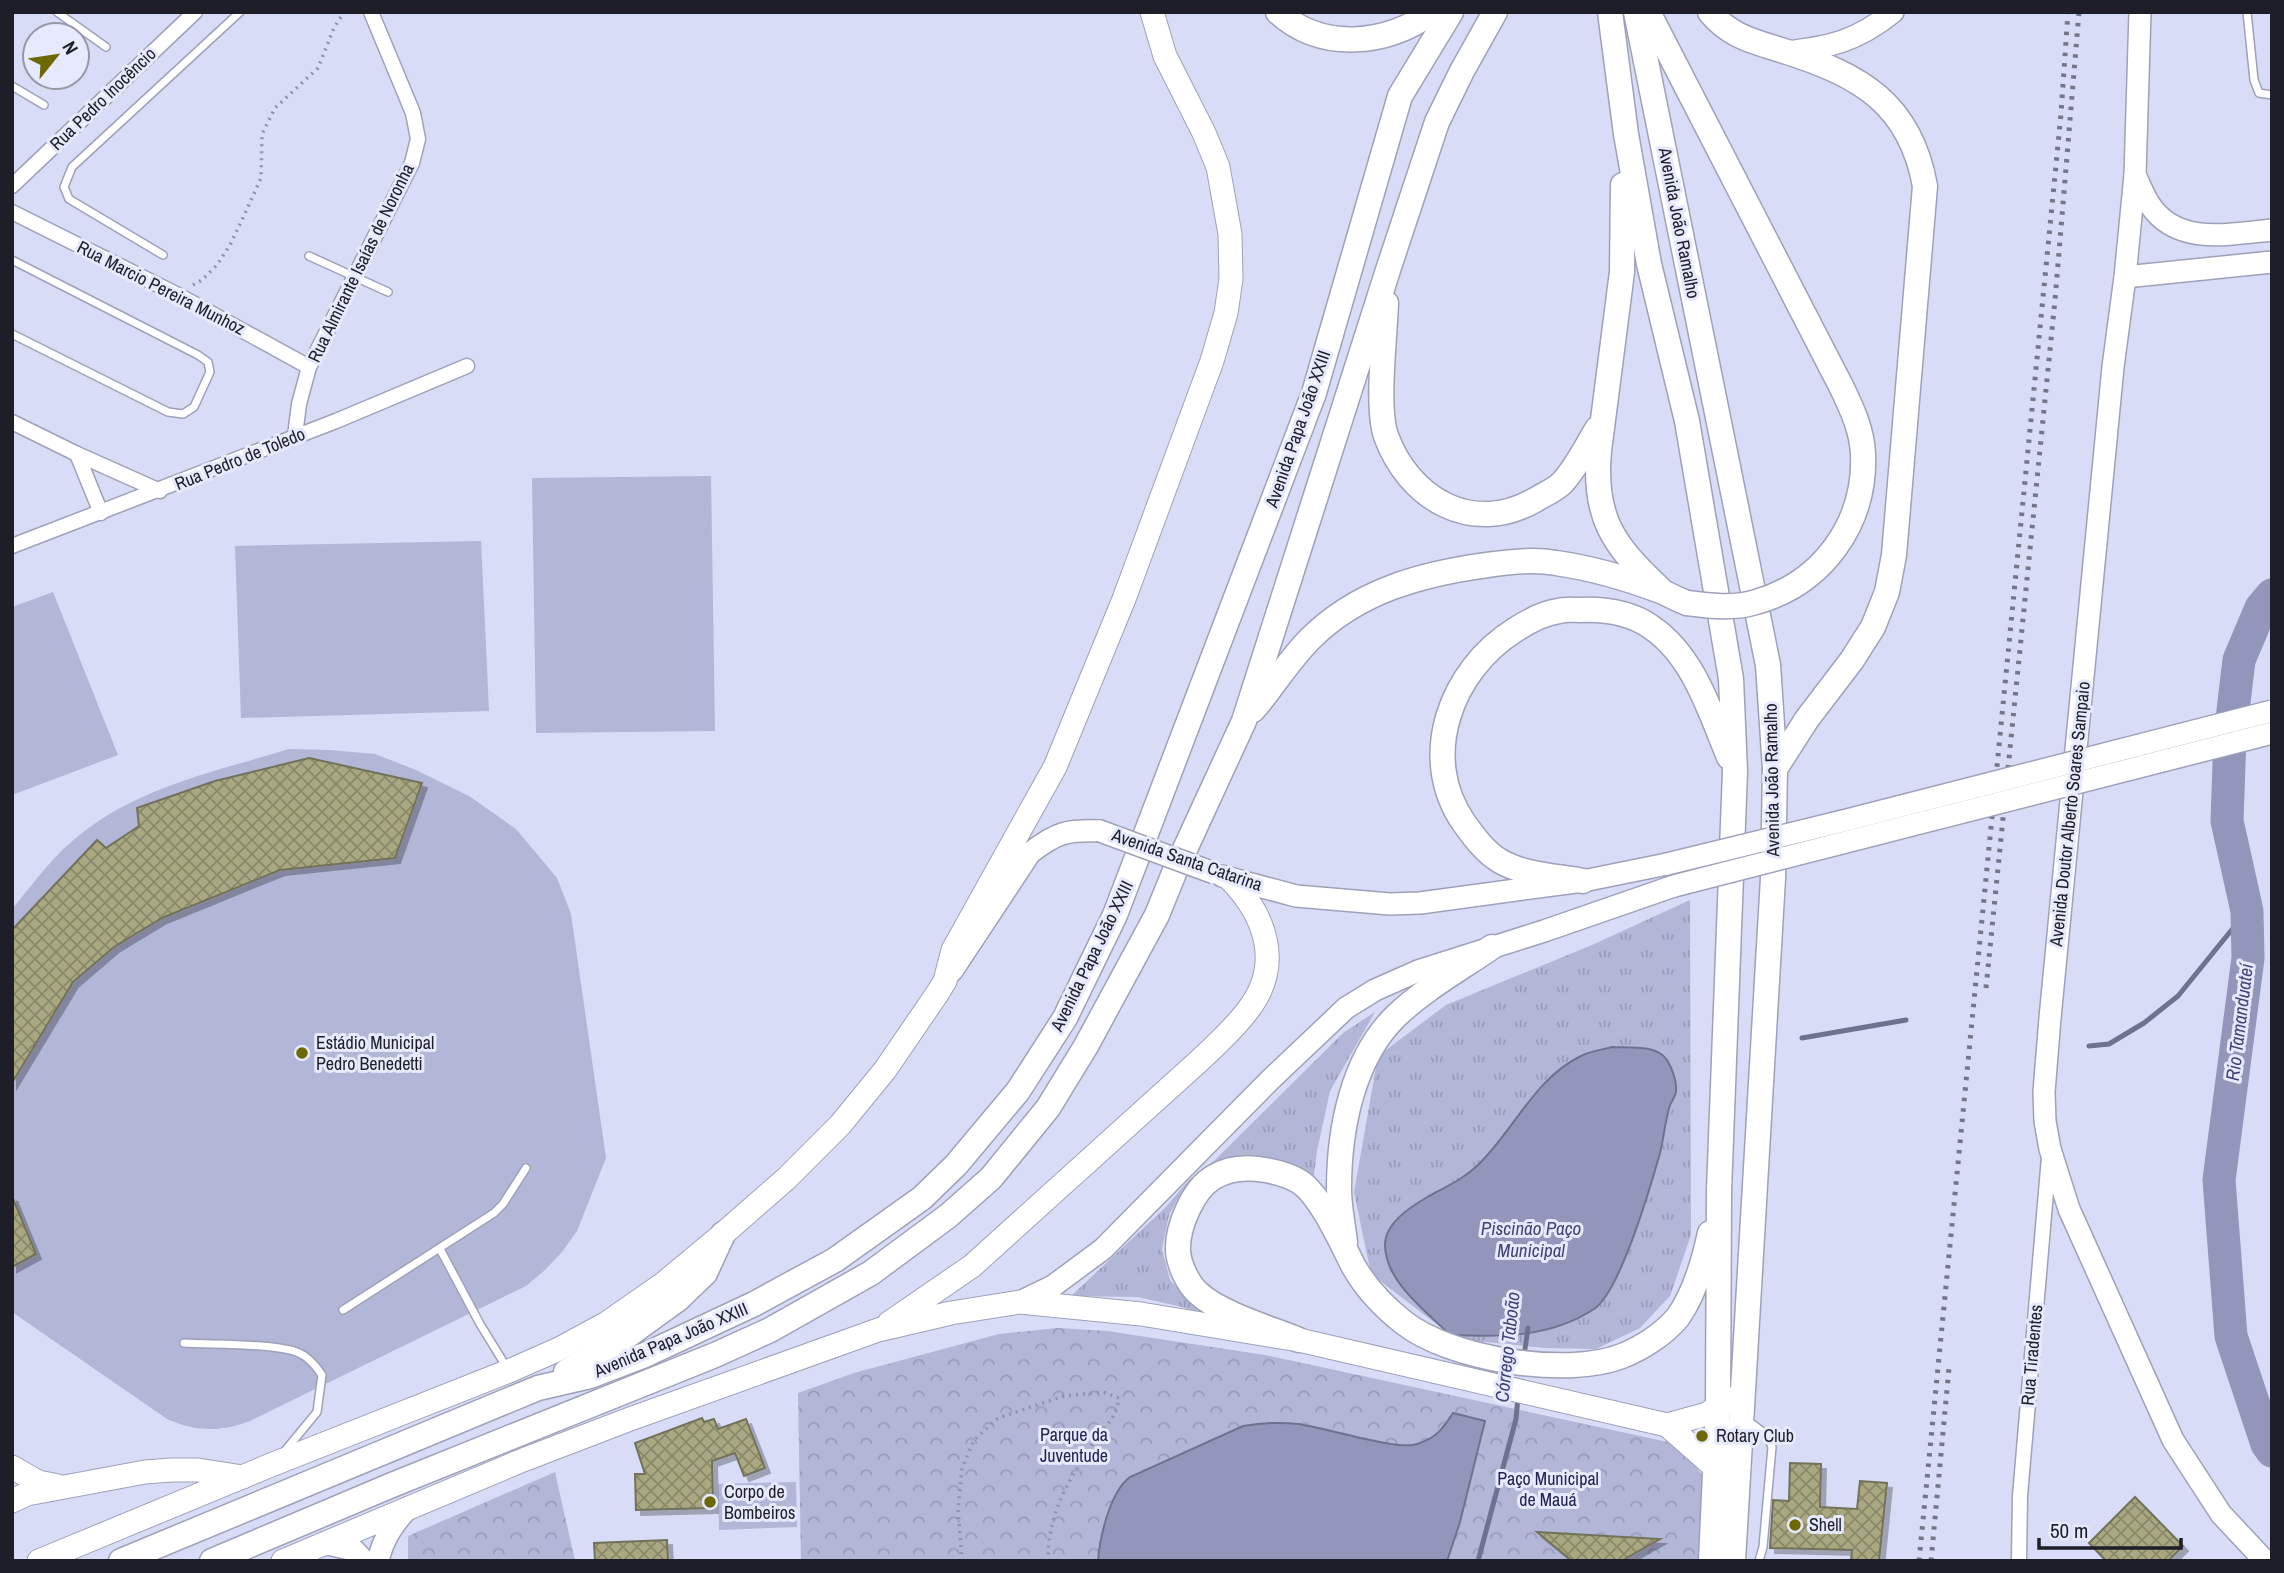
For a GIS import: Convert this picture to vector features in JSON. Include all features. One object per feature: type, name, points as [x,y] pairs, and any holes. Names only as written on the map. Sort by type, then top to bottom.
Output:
[{"type":"highway","points":[[1278,12],[1289,23],[1319,37],[1355,40],[1396,33],[1432,12]]},
{"type":"highway","name":"Avenida Papa João XXIII","points":[[121,1561],[538,1388],[590,1376],[645,1355],[754,1304],[835,1260],[922,1198],[956,1165],[1018,1091],[1065,1018],[1115,915],[1314,393],[1400,96],[1451,12]]},
{"type":"highway","name":"Avenida Papa João XXIII","points":[[212,1561],[769,1330],[871,1273],[948,1216],[991,1178],[1048,1108],[1092,1034],[1157,915],[1244,721],[1437,122],[1495,12]]},
{"type":"highway","name":"Avenida João Ramalho","points":[[1610,12],[1626,134],[1649,264],[1687,421],[1731,679],[1735,771],[1718,1191],[1730,1412],[1733,1561]]},
{"type":"highway","name":"Avenida João Ramalho","points":[[1636,12],[1768,665],[1775,769],[1773,878],[1744,1388],[1730,1412],[1717,1469],[1711,1561]]},
{"type":"highway","points":[[1244,721],[1286,666],[1311,639],[1344,611],[1380,590],[1417,577],[1506,563],[1554,562],[1607,573],[1676,598],[1721,607],[1754,603],[1786,591],[1814,573],[1837,548],[1853,518],[1862,486],[1863,452],[1857,419],[1648,12]]},
{"type":"highway","points":[[1710,12],[1720,24],[1746,40],[1847,76],[1868,88],[1888,107],[1914,143],[1921,161],[1925,186],[1894,555],[1887,592],[1873,627],[1775,769]]},
{"type":"highway","points":[[1626,134],[1622,272],[1597,474],[1599,496],[1604,517],[1627,556],[1676,598]]},
{"type":"highway","points":[[1388,270],[1382,400],[1385,433],[1397,462],[1419,488],[1440,502],[1467,514],[1503,513],[1524,506],[1560,485],[1579,461],[1604,416]]},
{"type":"highway","points":[[1583,881],[1513,867],[1498,860],[1479,843],[1447,794],[1443,771],[1444,730],[1461,685],[1478,660],[1500,639],[1526,623],[1558,611],[1598,609],[1623,614],[1651,626],[1678,651],[1696,679],[1735,771]]},
{"type":"highway","points":[[1346,1250],[1339,1191],[1342,1141],[1359,1070],[1368,1050],[1396,1015],[1492,947]]},
{"type":"highway","points":[[1299,1340],[1217,1307],[1197,1292],[1185,1274],[1178,1250],[1184,1219],[1196,1192],[1213,1177],[1249,1168],[1284,1175],[1298,1181],[1312,1195],[1370,1290],[1404,1324],[1429,1339],[1482,1357],[1553,1365],[1588,1364],[1620,1356],[1650,1342],[1678,1317],[1694,1285],[1705,1254],[1718,1191]]},
{"type":"highway","points":[[538,1388],[621,1341],[678,1299],[705,1273],[723,1234]]},
{"type":"main road","points":[[39,1561],[509,1371],[559,1349],[607,1323],[663,1284],[787,1178],[839,1125],[885,1070],[945,981],[953,950],[1055,767],[1124,599],[1212,361],[1226,313],[1231,279],[1230,234],[1218,167],[1204,133],[1164,56],[1152,12]]},
{"type":"main road","points":[[1778,50],[1817,48],[1846,41],[1874,28],[1893,12]]},
{"type":"main road","name":"Avenida Doutor Alberto Soares Sampaio","points":[[2140,12],[2135,175],[2113,367],[2050,1018],[2044,1092],[2045,1121],[2050,1149],[2069,1209],[2173,1440],[2221,1514],[2265,1561]]},
{"type":"main road","points":[[2135,175],[2151,206],[2171,226],[2190,233],[2221,235],[2272,230]]},
{"type":"main road","points":[[2125,277],[2272,261]]},
{"type":"main road","name":"Avenida Santa Catarina","points":[[945,981],[1030,853],[1065,831],[1100,831],[1222,876],[1296,896],[1390,904],[1420,903],[1583,881],[1667,864],[2272,711]]},
{"type":"main road","points":[[1020,1302],[1053,1286],[1103,1249],[1271,1079],[1346,1008],[1399,978],[1674,886],[2272,733]]},
{"type":"main road","points":[[878,1330],[972,1266],[1217,1043],[1250,1009],[1266,973],[1267,943],[1247,896],[1222,876]]},
{"type":"main road","points":[[283,1561],[630,1419],[878,1330],[951,1313],[1020,1302],[1140,1314],[1299,1340],[1667,1425],[1730,1412]]},
{"type":"main road","points":[[1667,1425],[1717,1469]]},
{"type":"main road","points":[[12,1467],[38,1482],[64,1488]]},
{"type":"main road","points":[[12,1501],[27,1494],[145,1472],[198,1470],[243,1477]]},
{"type":"main road","points":[[378,1561],[388,1532],[408,1508]]},
{"type":"main road","points":[[324,1543],[354,1550],[364,1561]]},
{"type":"street","name":"Rua Pedro Inocêncio","points":[[12,186],[195,12]]},
{"type":"street","name":"Rua Almirante Isaías de Noronha","points":[[295,436],[299,404],[309,367],[412,163],[418,139],[413,113],[371,12]]},
{"type":"street","name":"Rua Marcio Pereira Munhoz","points":[[12,212],[176,294],[309,367]]},
{"type":"street","name":"Rua Pedro de Toledo","points":[[12,546],[160,491],[467,366]]},
{"type":"street","points":[[12,422],[160,491]]},
{"type":"street","points":[[77,454],[101,513]]},
{"type":"street","name":"Rua Tiradentes","points":[[2019,1561],[2020,1496],[2050,1149]]},
{"type":"lane","points":[[57,12],[106,47]]},
{"type":"lane","points":[[163,255],[69,199],[64,187],[72,167],[240,12]]},
{"type":"lane","points":[[2247,12],[2254,80],[2259,93],[2272,95]]},
{"type":"lane","points":[[12,86],[44,105]]},
{"type":"lane","points":[[309,256],[388,292]]},
{"type":"lane","points":[[12,260],[198,355],[208,362],[210,372],[194,407],[183,414],[168,412],[12,334]]},
{"type":"lane","points":[[343,1310],[494,1213],[503,1204],[526,1168]]},
{"type":"lane","points":[[440,1249],[509,1371]]},
{"type":"lane","points":[[184,1343],[298,1352],[312,1362],[322,1375],[317,1412],[299,1436],[271,1465]]},
{"type":"lane","points":[[1730,1412],[1767,1435],[1772,1447],[1763,1547],[1759,1561]]},
{"type":"path","points":[[176,294],[202,280],[217,265],[230,245],[261,178],[262,134],[275,108],[318,68],[334,28],[344,12]]},
{"type":"path","points":[[961,1561],[958,1510],[962,1468],[974,1440],[998,1418],[1064,1396],[1103,1392],[1119,1398],[1116,1414],[1087,1453],[1059,1500],[1052,1518],[1048,1561]]},
{"type":"green space","points":[[711,476],[715,731],[536,733],[532,478]]},
{"type":"green space","points":[[481,541],[489,711],[241,718],[235,546]]},
{"type":"green space","points":[[53,592],[118,755],[12,795],[12,607]]},
{"type":"green space","name":"Estádio Municipal Pedro Benedetti","points":[[289,749],[375,754],[416,770],[469,796],[516,829],[557,878],[571,914],[606,1158],[577,1231],[562,1252],[526,1286],[250,1421],[219,1429],[199,1428],[167,1419],[12,1312],[12,909],[61,851],[93,825],[119,809],[173,784]]},
{"type":"green space","points":[[1690,900],[1691,1235],[1670,1296],[1640,1328],[1596,1349],[1545,1348],[1456,1339],[1371,1274],[1354,1192],[1378,1056],[1446,1005],[1592,945]]},
{"type":"green space","points":[[1375,1012],[1330,1091],[1313,1182],[1206,1173],[1177,1200],[1169,1215],[1162,1249],[1170,1280],[1201,1314],[1138,1297],[1071,1296],[1166,1207],[1188,1181],[1215,1160],[1343,1033]]},
{"type":"green space","name":"Parque da Juventude","points":[[1058,1328],[1107,1331],[1265,1355],[1682,1445],[1703,1477],[1698,1561],[801,1561],[798,1393],[854,1373],[999,1334]]},
{"type":"green space","points":[[555,1472],[575,1561],[408,1561],[408,1536]]},
{"type":"green space","points":[[796,1482],[797,1527],[719,1530],[718,1484]]},
{"type":"water","name":"Piscinão Paço Municipal","points":[[1612,1047],[1656,1051],[1671,1067],[1676,1087],[1650,1188],[1614,1282],[1594,1309],[1560,1326],[1524,1334],[1450,1335],[1419,1306],[1392,1272],[1385,1246],[1389,1230],[1407,1210],[1474,1169],[1551,1077],[1585,1054]]},
{"type":"water","points":[[1453,1413],[1485,1421],[1460,1522],[1447,1561],[1098,1561],[1101,1539],[1112,1504],[1130,1477],[1243,1426],[1298,1424],[1378,1442],[1407,1445],[1424,1442],[1434,1436]]},
{"type":"building","points":[[309,758],[422,783],[395,858],[280,870],[162,918],[114,947],[73,982],[12,1083],[12,930],[97,840],[106,848],[139,826],[137,808],[215,781]]},
{"type":"building","points":[[12,1196],[36,1254],[12,1267]]},
{"type":"building","points":[[702,1418],[704,1422],[714,1419],[718,1429],[746,1419],[765,1468],[744,1476],[735,1453],[712,1461],[713,1508],[636,1510],[635,1474],[645,1474],[635,1443]]},
{"type":"building","points":[[1790,1463],[1821,1464],[1820,1507],[1857,1509],[1860,1481],[1887,1483],[1879,1561],[1851,1561],[1852,1550],[1770,1548],[1773,1500],[1789,1501]]},
{"type":"building","points":[[2135,1497],[2183,1546],[2168,1561],[2106,1561],[2089,1543]]},
{"type":"building","points":[[1537,1532],[1660,1539],[1621,1561],[1572,1561]]},
{"type":"building","points":[[667,1540],[668,1561],[595,1561],[594,1543]]},
{"type":"waterway","name":"Rio Tamanduateí","points":[[2272,595],[2261,608],[2239,660],[2230,736],[2227,821],[2247,911],[2248,958],[2219,1180],[2231,1336],[2267,1444],[2272,1451]]},
{"type":"waterway","points":[[2089,1046],[2109,1044],[2144,1023],[2178,996],[2247,911]]},
{"type":"waterway","name":"Córrego Taboão","points":[[1802,1038],[1906,1020]]},
{"type":"waterway","name":"Córrego Taboão","points":[[1524,1356],[1528,1328]]},
{"type":"waterway","name":"Córrego Taboão","points":[[1478,1561],[1516,1419],[1518,1397]]},
{"type":"railway","points":[[1919,1561],[2061,114],[2068,12]]},
{"type":"railway","points":[[1986,988],[2055,300],[2079,12]]},
{"type":"railway","points":[[1931,1561],[1949,1368]]},
{"type":"place","name":"Estádio Municipal Pedro Benedetti","points":[[302,1053]]},
{"type":"place","name":"Rotary Club","points":[[1702,1436]]},
{"type":"place","name":"Corpo de Bombeiros","points":[[710,1502]]},
{"type":"place","name":"Shell","points":[[1795,1525]]},
{"type":"park label","name":"Paço Municipal de Mauá","points":[[1548,1489]]}]
